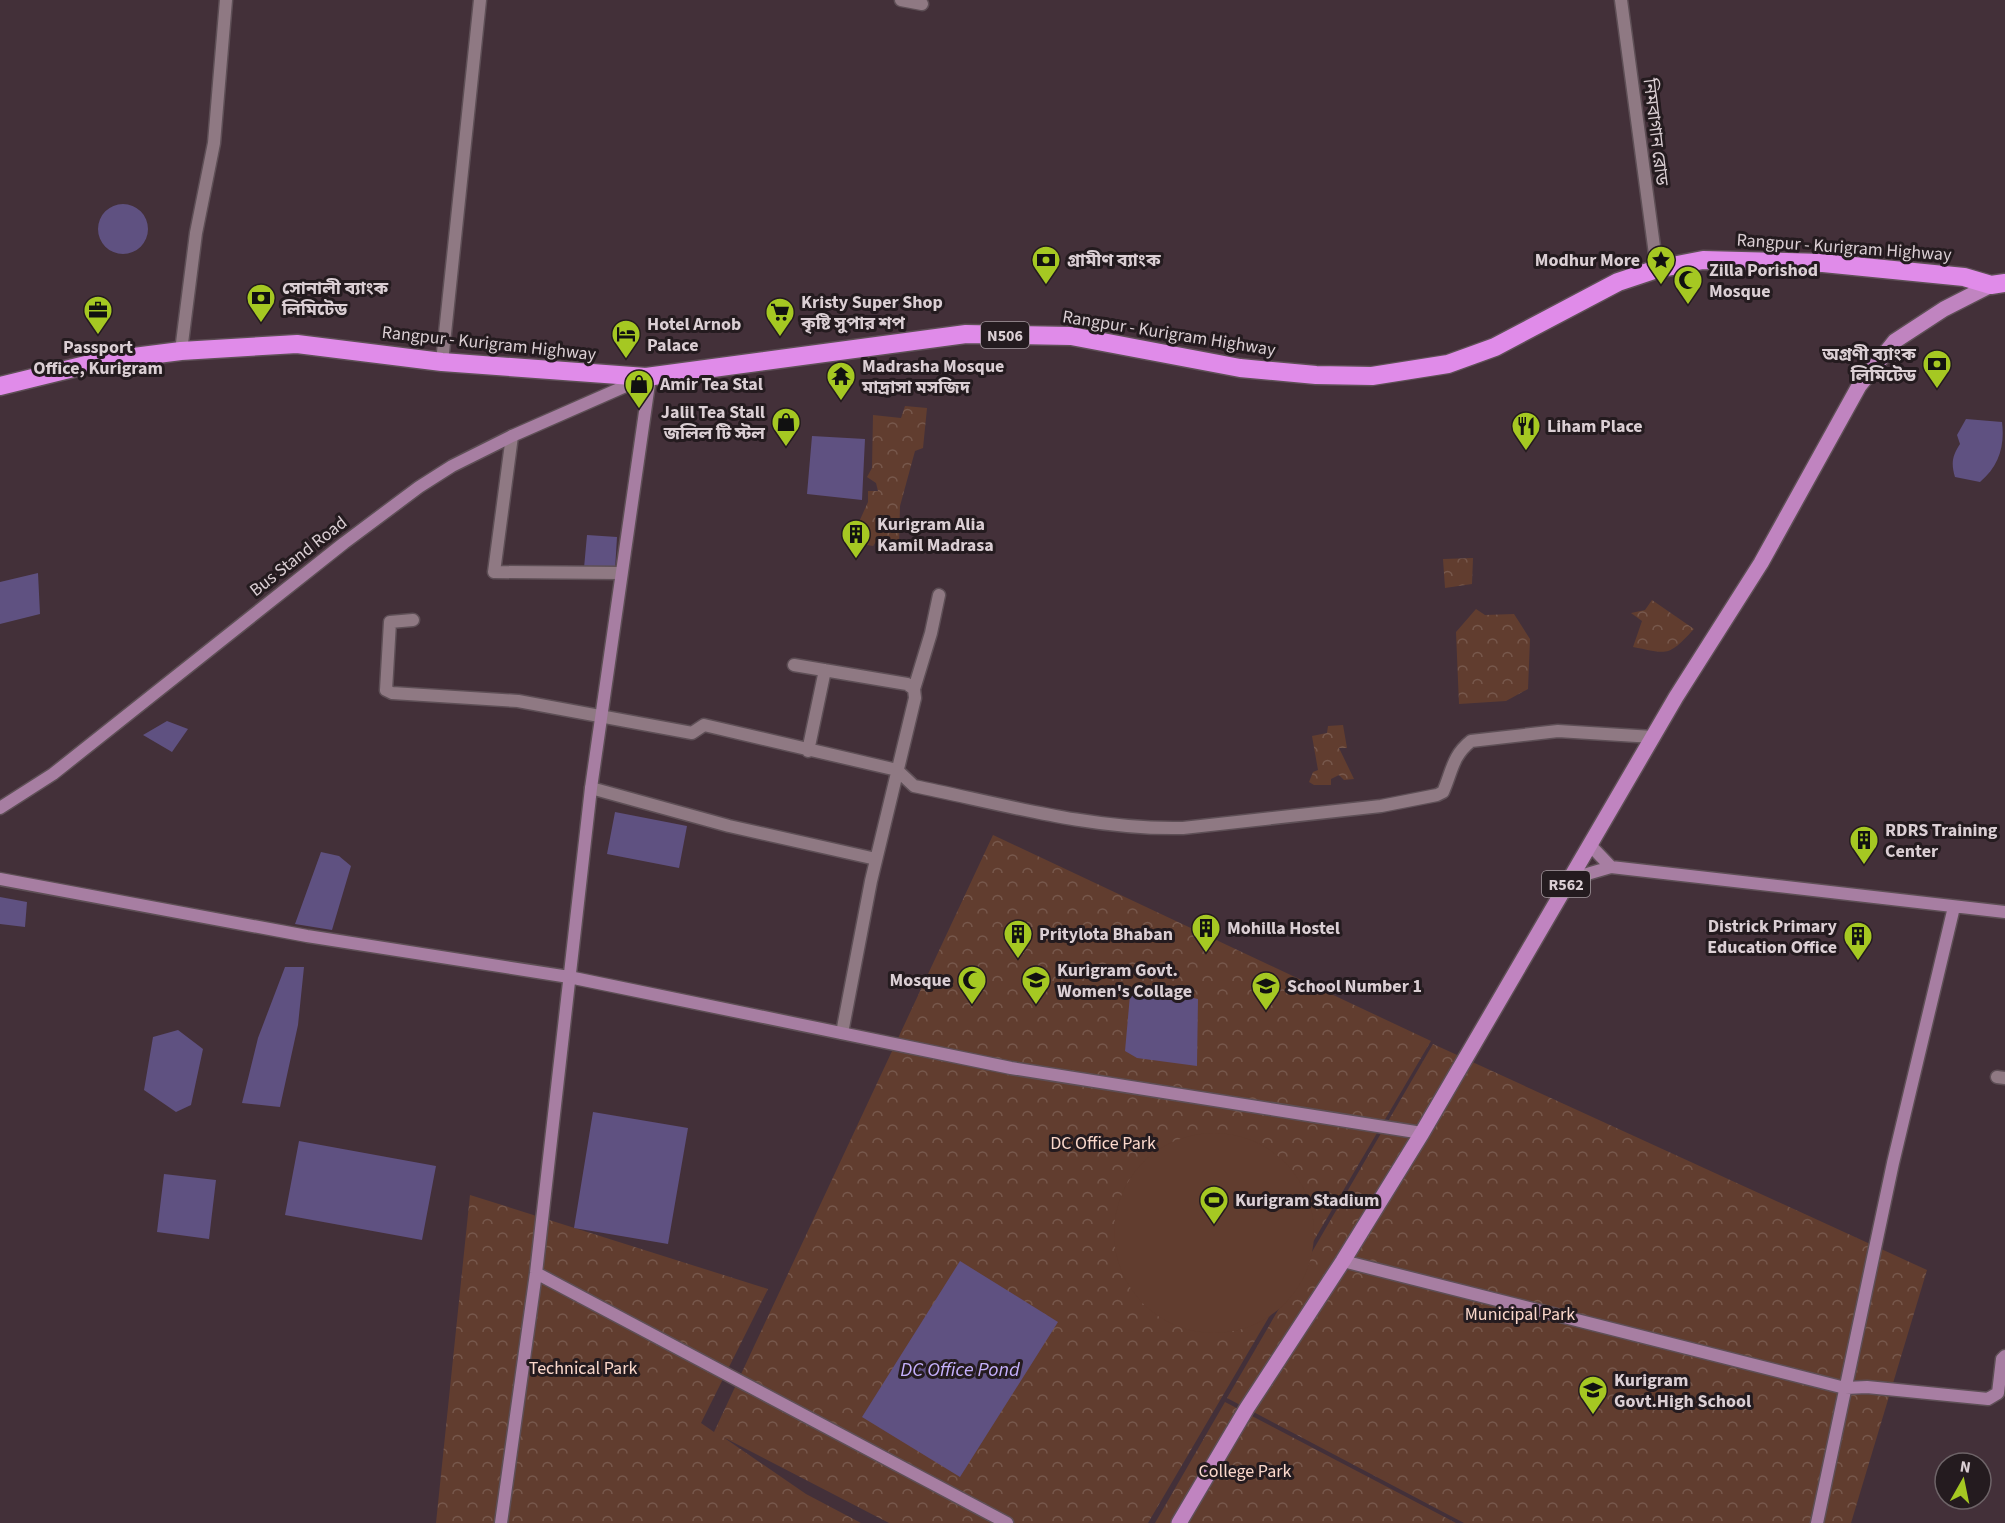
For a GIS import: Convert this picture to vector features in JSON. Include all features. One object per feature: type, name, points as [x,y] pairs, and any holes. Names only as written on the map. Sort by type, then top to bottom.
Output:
[{"type":"highway","name":"Rangpur - Kurigram Highway","points":[[0,386],[102,361],[181,351],[297,344],[442,362],[648,377],[966,334],[1071,336],[1240,368],[1316,375],[1372,376],[1448,364],[1495,347],[1618,282],[1657,268],[1703,260],[1823,263],[1964,277],[1998,284]]},
{"type":"main road","name":"R562","points":[[1179,1523],[1247,1408],[1343,1261],[1422,1133],[1653,737],[1761,563],[1859,386],[1895,341],[1944,309],[1998,284]]},
{"type":"street","points":[[181,351],[196,233],[214,143],[226,0]]},
{"type":"street","points":[[442,362],[480,0]]},
{"type":"street","points":[[901,0],[922,4]]},
{"type":"street","name":"নিমবাগান রোড","points":[[1621,0],[1657,268]]},
{"type":"street","points":[[501,1523],[536,1273],[591,788],[648,377]]},
{"type":"street","name":"Bus Stand Road","points":[[0,808],[52,774],[344,543],[419,487],[452,466],[512,436],[648,377]]},
{"type":"street","points":[[512,436],[494,572],[620,573]]},
{"type":"street","points":[[842,1033],[876,859],[915,698],[914,689],[931,633],[939,595]]},
{"type":"street","points":[[413,620],[390,622],[386,690],[440,698],[518,701],[692,733],[704,725],[897,770],[914,786],[1114,825],[1183,828],[1381,806],[1437,795],[1443,792],[1453,761],[1460,749],[1471,741],[1558,731],[1653,737]]},
{"type":"street","points":[[794,665],[907,684],[914,689]]},
{"type":"street","points":[[808,751],[829,671]]},
{"type":"street","points":[[591,788],[729,826],[876,859]]},
{"type":"street","points":[[1590,845],[1611,867]]},
{"type":"street","points":[[1570,879],[1611,867],[2005,912]]},
{"type":"street","points":[[0,879],[307,936],[569,977],[1011,1068],[1422,1133]]},
{"type":"street","points":[[1817,1523],[1893,1163],[1954,907]]},
{"type":"street","points":[[1343,1261],[1845,1388],[1867,1387],[1988,1399],[1998,1393],[2002,1359],[2005,1356]]},
{"type":"street","points":[[536,1273],[1007,1523]]},
{"type":"green space","points":[[905,406],[927,408],[923,448],[915,451],[900,506],[899,545],[880,536],[873,546],[850,542],[868,502],[868,491],[878,491],[876,483],[867,477],[872,468],[873,415],[901,418]]},
{"type":"green space","points":[[1473,558],[1472,584],[1445,588],[1443,559]]},
{"type":"green space","points":[[1652,600],[1694,629],[1673,649],[1661,652],[1633,647],[1642,621],[1631,613],[1645,610]]},
{"type":"green space","points":[[1476,609],[1485,615],[1514,614],[1530,639],[1528,689],[1506,701],[1459,704],[1456,632]]},
{"type":"green space","points":[[1343,725],[1347,748],[1339,748],[1354,779],[1344,780],[1339,775],[1331,779],[1331,785],[1314,785],[1309,782],[1313,772],[1318,770],[1312,736],[1327,733],[1328,726]]},
{"type":"green space","name":"DC Office Park","points":[[993,835],[1431,1041],[1148,1523],[889,1523],[723,1437],[806,1494],[861,1523],[436,1523],[470,1195],[768,1289],[701,1423],[714,1432]]},
{"type":"green space","name":"Municipal Park","points":[[1433,1044],[1927,1270],[1851,1523],[1464,1523],[1227,1398]]},
{"type":"green space","name":"Kurigram Stadium","points":[[1204,1133],[1224,1133],[1252,1140],[1285,1162],[1307,1195],[1314,1223],[1314,1243],[1307,1271],[1285,1304],[1252,1326],[1224,1333],[1204,1333],[1176,1326],[1158,1316],[1137,1297],[1118,1262],[1114,1243],[1114,1223],[1121,1195],[1131,1177],[1150,1156],[1185,1137]]},
{"type":"green space","name":"College Park","points":[[1225,1402],[1456,1523],[1155,1523]]},
{"type":"water","points":[[123,204],[132,206],[143,215],[148,229],[146,238],[137,249],[123,254],[114,252],[103,243],[98,229],[100,220],[109,209]]},
{"type":"water","points":[[1966,419],[2002,422],[1999,455],[1992,469],[1980,482],[1955,477],[1954,456],[1960,444],[1957,435]]},
{"type":"water","points":[[812,436],[865,439],[862,500],[807,494]]},
{"type":"water","points":[[587,535],[617,537],[615,570],[584,568]]},
{"type":"water","points":[[38,573],[40,614],[0,624],[0,582]]},
{"type":"water","points":[[167,721],[188,729],[172,752],[143,735]]},
{"type":"water","points":[[615,812],[687,826],[679,868],[607,854]]},
{"type":"water","points":[[321,852],[339,856],[351,866],[332,930],[295,924]]},
{"type":"water","points":[[0,897],[27,902],[25,927],[0,924]]},
{"type":"water","points":[[285,967],[304,967],[298,1025],[280,1107],[242,1103],[258,1038]]},
{"type":"water","points":[[1146,988],[1198,999],[1197,1066],[1137,1058],[1125,1051],[1130,995]]},
{"type":"water","points":[[178,1030],[203,1049],[191,1105],[176,1112],[144,1090],[153,1037]]},
{"type":"water","points":[[593,1112],[688,1128],[668,1244],[574,1228]]},
{"type":"water","points":[[299,1141],[436,1166],[422,1240],[285,1215]]},
{"type":"water","points":[[164,1174],[216,1180],[209,1239],[157,1232]]},
{"type":"water","name":"DC Office Pond","points":[[960,1261],[1058,1322],[960,1477],[862,1417]]},
{"type":"place","name":"গ্রামীণ ব্যাংক","points":[[1046,286]]},
{"type":"place","name":"Modhur More","points":[[1661,286]]},
{"type":"place","name":"Zilla Porishod Mosque","points":[[1688,306]]},
{"type":"place","name":"সোনালী ব্যাংক লিমিটেড","points":[[261,324]]},
{"type":"place","name":"Passport Office, Kurigram","points":[[98,336]]},
{"type":"place","name":"Kristy Super Shop কৃষ্টি সুপার শপ","points":[[780,338]]},
{"type":"place","name":"Hotel Arnob Palace","points":[[626,360]]},
{"type":"place","name":"অগ্রণী ব্যাংক লিমিটেড","points":[[1937,390]]},
{"type":"place","name":"Madrasha Mosque মাদ্রাসা মসজিদ","points":[[841,402]]},
{"type":"place","name":"Amir Tea Stal","points":[[639,410]]},
{"type":"place","name":"Jalil Tea Stall জলিল টি স্টল","points":[[786,448]]},
{"type":"place","name":"Liham Place","points":[[1526,452]]},
{"type":"place","name":"Kurigram Alia Kamil Madrasa","points":[[856,560]]},
{"type":"place","name":"RDRS Training Center","points":[[1864,866]]},
{"type":"place","name":"Mohilla Hostel","points":[[1206,954]]},
{"type":"place","name":"Pritylota Bhaban","points":[[1018,960]]},
{"type":"place","name":"Districk Primary Education Office","points":[[1858,962]]},
{"type":"place","name":"Mosque","points":[[972,1006]]},
{"type":"place","name":"Kurigram Govt. Women's Collage","points":[[1036,1006]]},
{"type":"place","name":"School Number 1","points":[[1266,1012]]},
{"type":"place","name":"Kurigram Stadium","points":[[1214,1226]]},
{"type":"place","name":"Kurigram Govt.High School","points":[[1593,1416]]},
{"type":"park label","name":"Technical Park","points":[[583,1368]]}]
